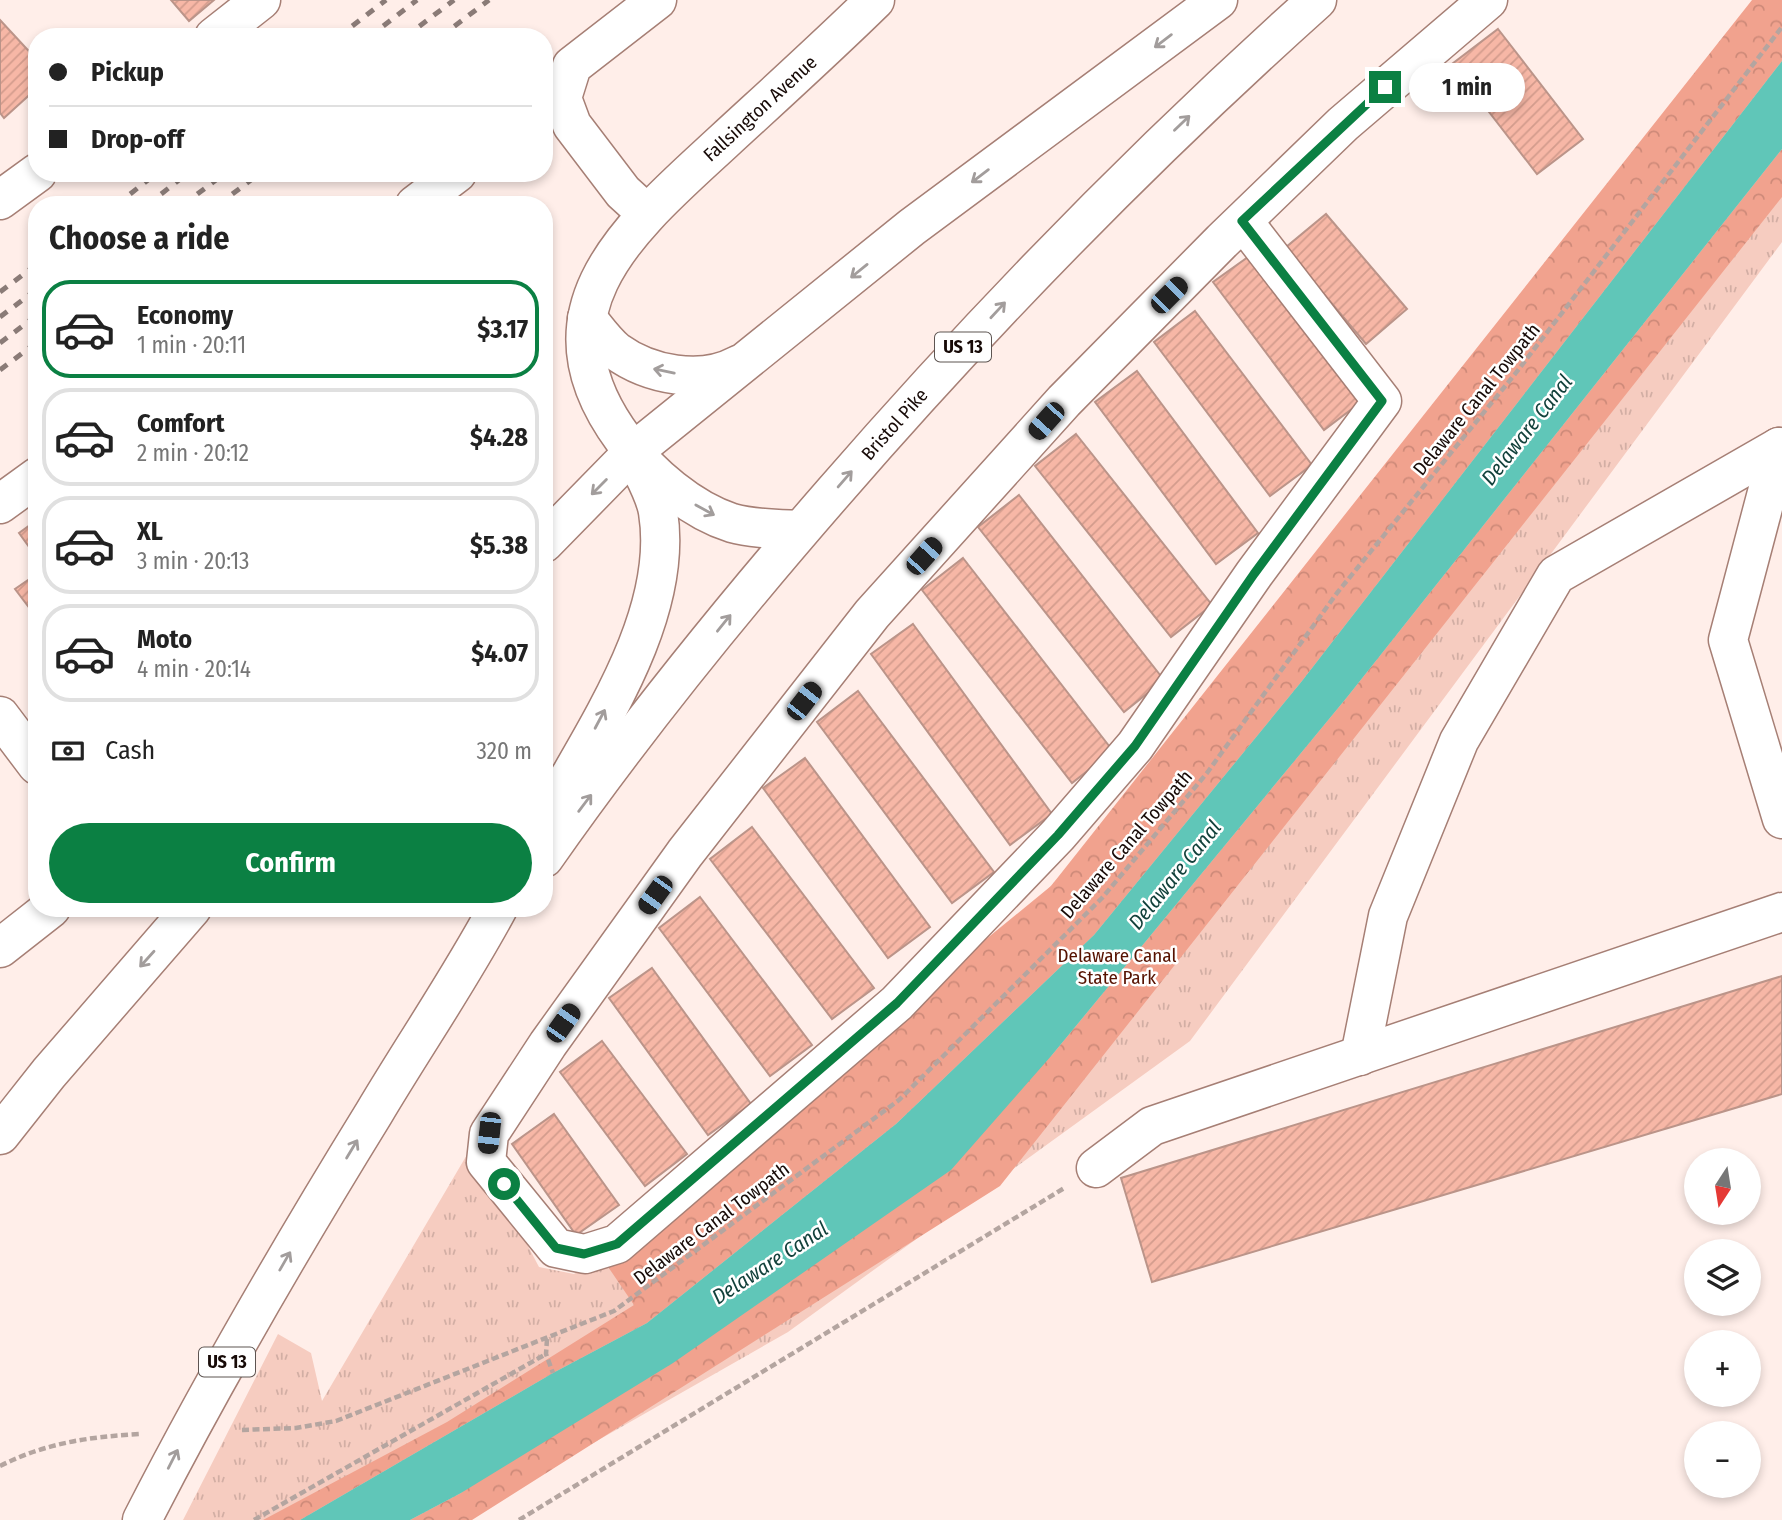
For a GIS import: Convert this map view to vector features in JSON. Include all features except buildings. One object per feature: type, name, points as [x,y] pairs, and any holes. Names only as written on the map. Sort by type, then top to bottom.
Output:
[{"type":"main road","points":[[225,28],[261,0]]},
{"type":"main road","points":[[646,213],[624,192],[553,104],[572,66],[657,0]]},
{"type":"main road","name":"Fallsington Avenue","points":[[800,530],[733,523],[710,514],[686,499],[633,452],[599,402],[590,376],[585,347],[587,318],[593,291],[606,265],[646,213],[875,0]]},
{"type":"main road","points":[[553,532],[633,452],[912,227],[1218,0]]},
{"type":"main road","name":"Bristol Pike","points":[[553,846],[645,722],[800,530],[925,387],[1133,170],[1317,0]]},
{"type":"main road","points":[[1242,221],[1382,401],[1254,574],[1135,746],[1058,835],[897,1003],[617,1244],[584,1254],[556,1248],[486,1162],[489,1133],[548,1044],[685,853],[872,614],[1064,401],[1242,221],[1343,124],[1488,0]]},
{"type":"main road","points":[[0,200],[28,180]]},
{"type":"main road","points":[[427,196],[445,182]]},
{"type":"main road","points":[[587,318],[613,349],[634,363],[662,372],[691,376],[722,374],[752,357]]},
{"type":"main road","points":[[1781,447],[1728,640],[1782,819]]},
{"type":"main road","points":[[1360,1056],[1388,916],[1459,741],[1556,575],[1781,447]]},
{"type":"main road","points":[[553,805],[624,674],[655,590],[660,548],[657,508],[633,452]]},
{"type":"main road","points":[[0,504],[28,484]]},
{"type":"main road","points":[[0,716],[28,753]]},
{"type":"main road","points":[[1096,1168],[1152,1126],[1782,912]]},
{"type":"main road","points":[[0,948],[40,917]]},
{"type":"main road","points":[[0,1135],[49,1073],[184,917]]},
{"type":"main road","points":[[458,982],[493,917]]},
{"type":"main road","name":"US 13","points":[[142,1520],[262,1298],[380,1102],[503,917]]},
{"type":"path","name":"Delaware Canal Towpath","points":[[242,1430],[296,1428],[336,1421],[614,1311],[899,1100],[1102,898],[1207,774],[1337,593],[1515,374],[1782,27]]},
{"type":"path","points":[[519,1520],[1096,1168]]},
{"type":"path","points":[[547,1339],[546,1353],[552,1373]]},
{"type":"path","points":[[254,1520],[546,1353]]},
{"type":"path","points":[[0,1466],[50,1445],[77,1439],[139,1434]]},
{"type":"green space","points":[[1752,0],[1782,0],[1782,61],[1302,681],[1094,935],[896,1124],[647,1323],[553,1373],[300,1520],[263,1520],[447,1422],[634,1305],[600,1255],[1051,886]]},
{"type":"green space","name":"Delaware Canal State Park","points":[[1782,0],[1782,242],[1190,1041],[788,1332],[458,1520],[183,1520],[278,1334],[311,1353],[322,1401],[468,1153],[519,1229],[539,1267],[574,1274],[961,983],[1181,745]]},
{"type":"green space","points":[[1782,149],[1782,197],[1000,1186],[472,1520],[410,1520],[461,1493],[1052,1055],[1348,696]]},
{"type":"water","name":"Delaware Canal","points":[[1782,61],[1782,149],[1348,696],[1052,1055],[951,1170],[673,1363],[461,1493],[410,1520],[300,1520],[553,1373],[647,1323],[896,1124],[1094,935],[1302,681]]},
{"type":"railway","points":[[350,28],[386,0]]},
{"type":"railway","points":[[381,28],[417,0]]},
{"type":"railway","points":[[417,28],[454,0]]},
{"type":"railway","points":[[452,28],[489,0]]},
{"type":"railway","points":[[128,196],[145,182]]},
{"type":"railway","points":[[159,196],[176,182]]},
{"type":"railway","points":[[195,196],[213,182]]},
{"type":"railway","points":[[230,196],[248,182]]},
{"type":"railway","points":[[0,292],[28,271]]},
{"type":"railway","points":[[0,317],[28,296]]},
{"type":"railway","points":[[0,343],[28,322]]},
{"type":"railway","points":[[0,370],[28,349]]},
{"type":"route","points":[[504,1184],[556,1248],[584,1254],[617,1244],[897,1003],[1058,835],[1135,746],[1254,574],[1382,401],[1242,221],[1385,87]]}]
